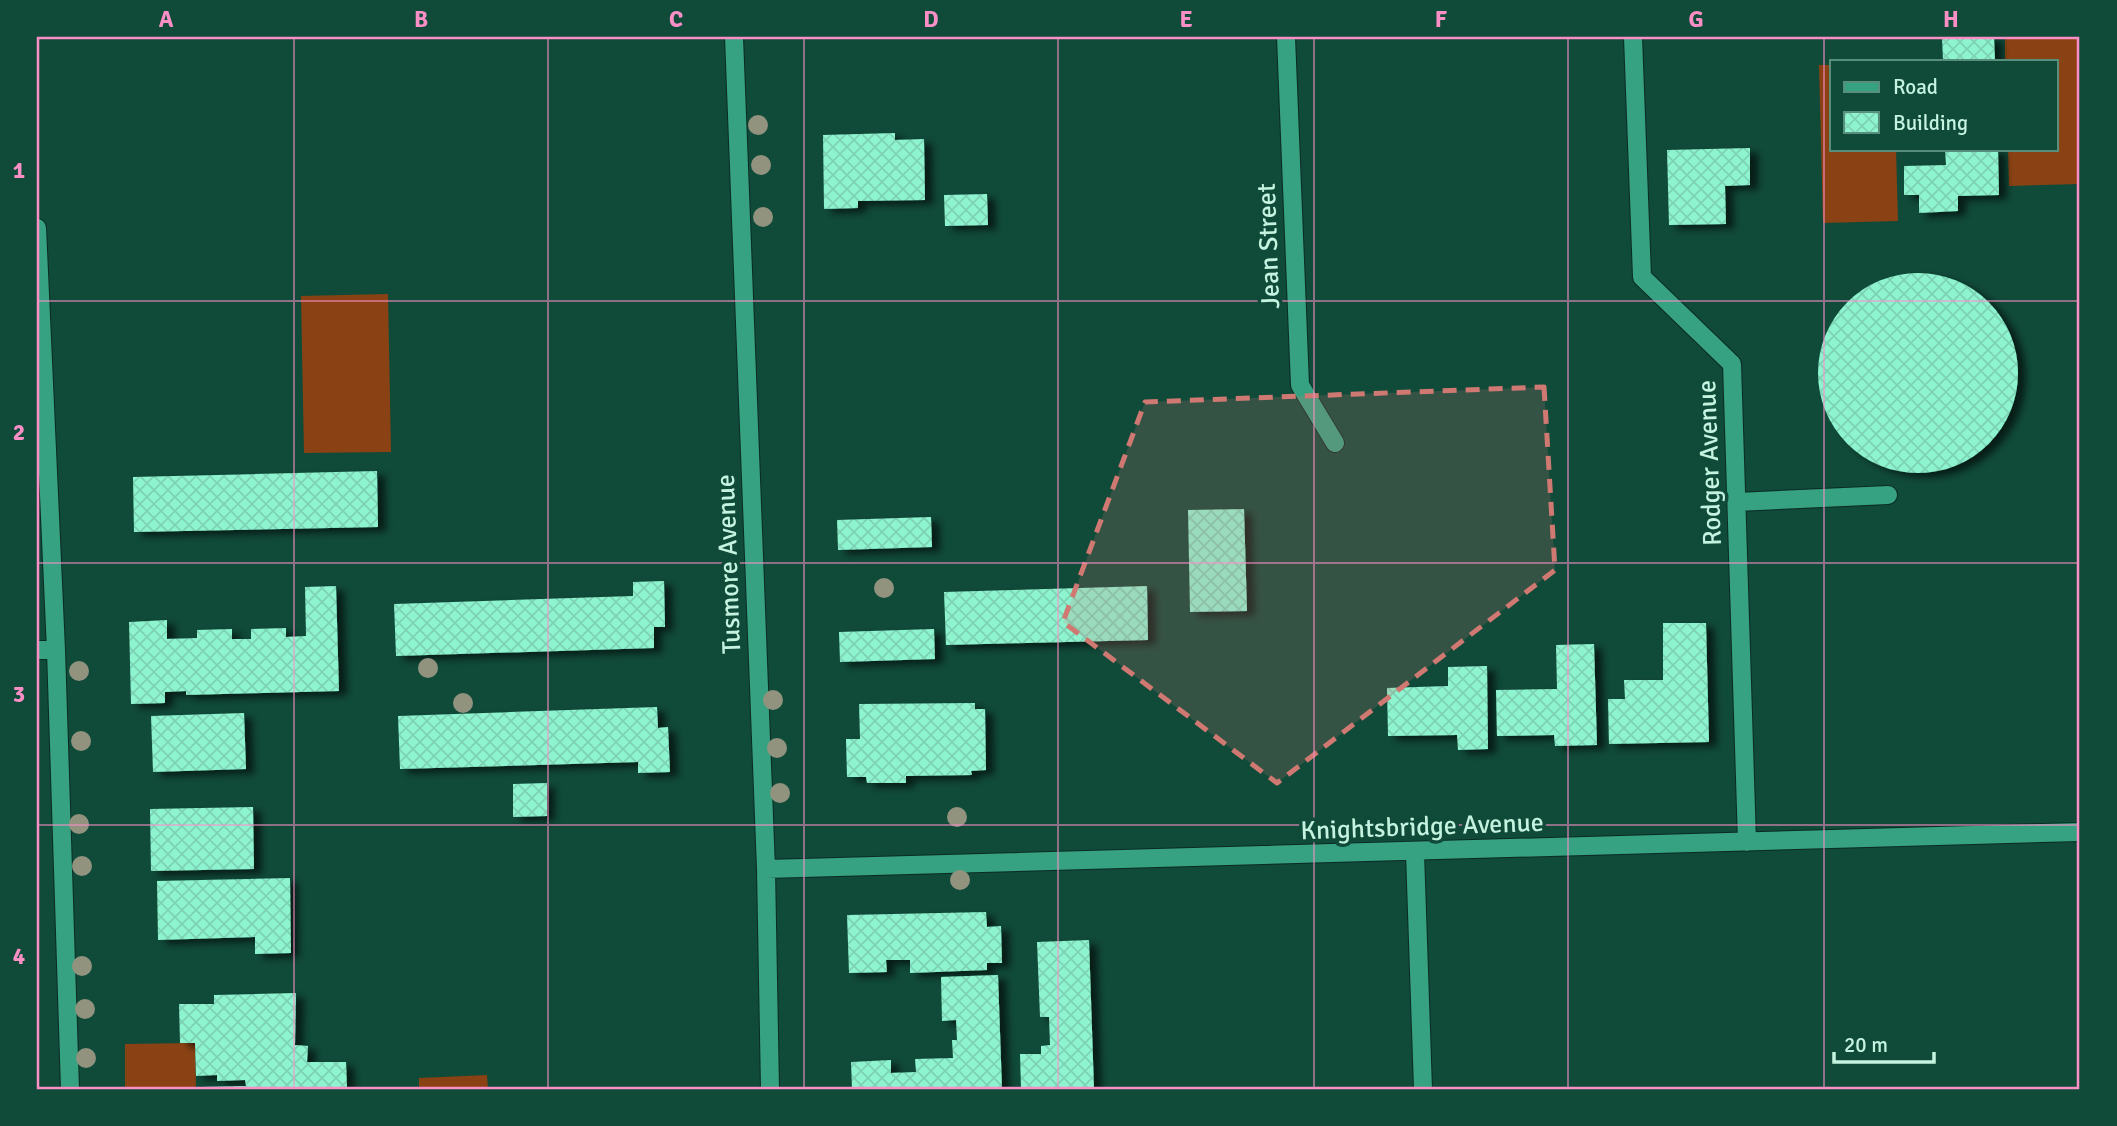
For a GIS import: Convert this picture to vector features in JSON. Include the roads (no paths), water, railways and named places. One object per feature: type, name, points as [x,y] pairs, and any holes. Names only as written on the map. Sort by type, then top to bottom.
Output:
[{"type":"street","name":"Tusmore Avenue","points":[[734,37],[766,869],[770,1089]]},
{"type":"street","name":"Jean Street","points":[[1286,37],[1300,385],[1335,443]]},
{"type":"street","name":"Rodger Avenue","points":[[1633,37],[1642,277],[1732,364],[1747,842]]},
{"type":"street","points":[[37,228],[56,650],[70,1089]]},
{"type":"street","points":[[1737,502],[1888,495]]},
{"type":"street","points":[[37,650],[56,650]]},
{"type":"street","name":"Knightsbridge Avenue","points":[[766,869],[1415,853],[2080,832]]},
{"type":"street","points":[[1415,853],[1423,1089]]}]
